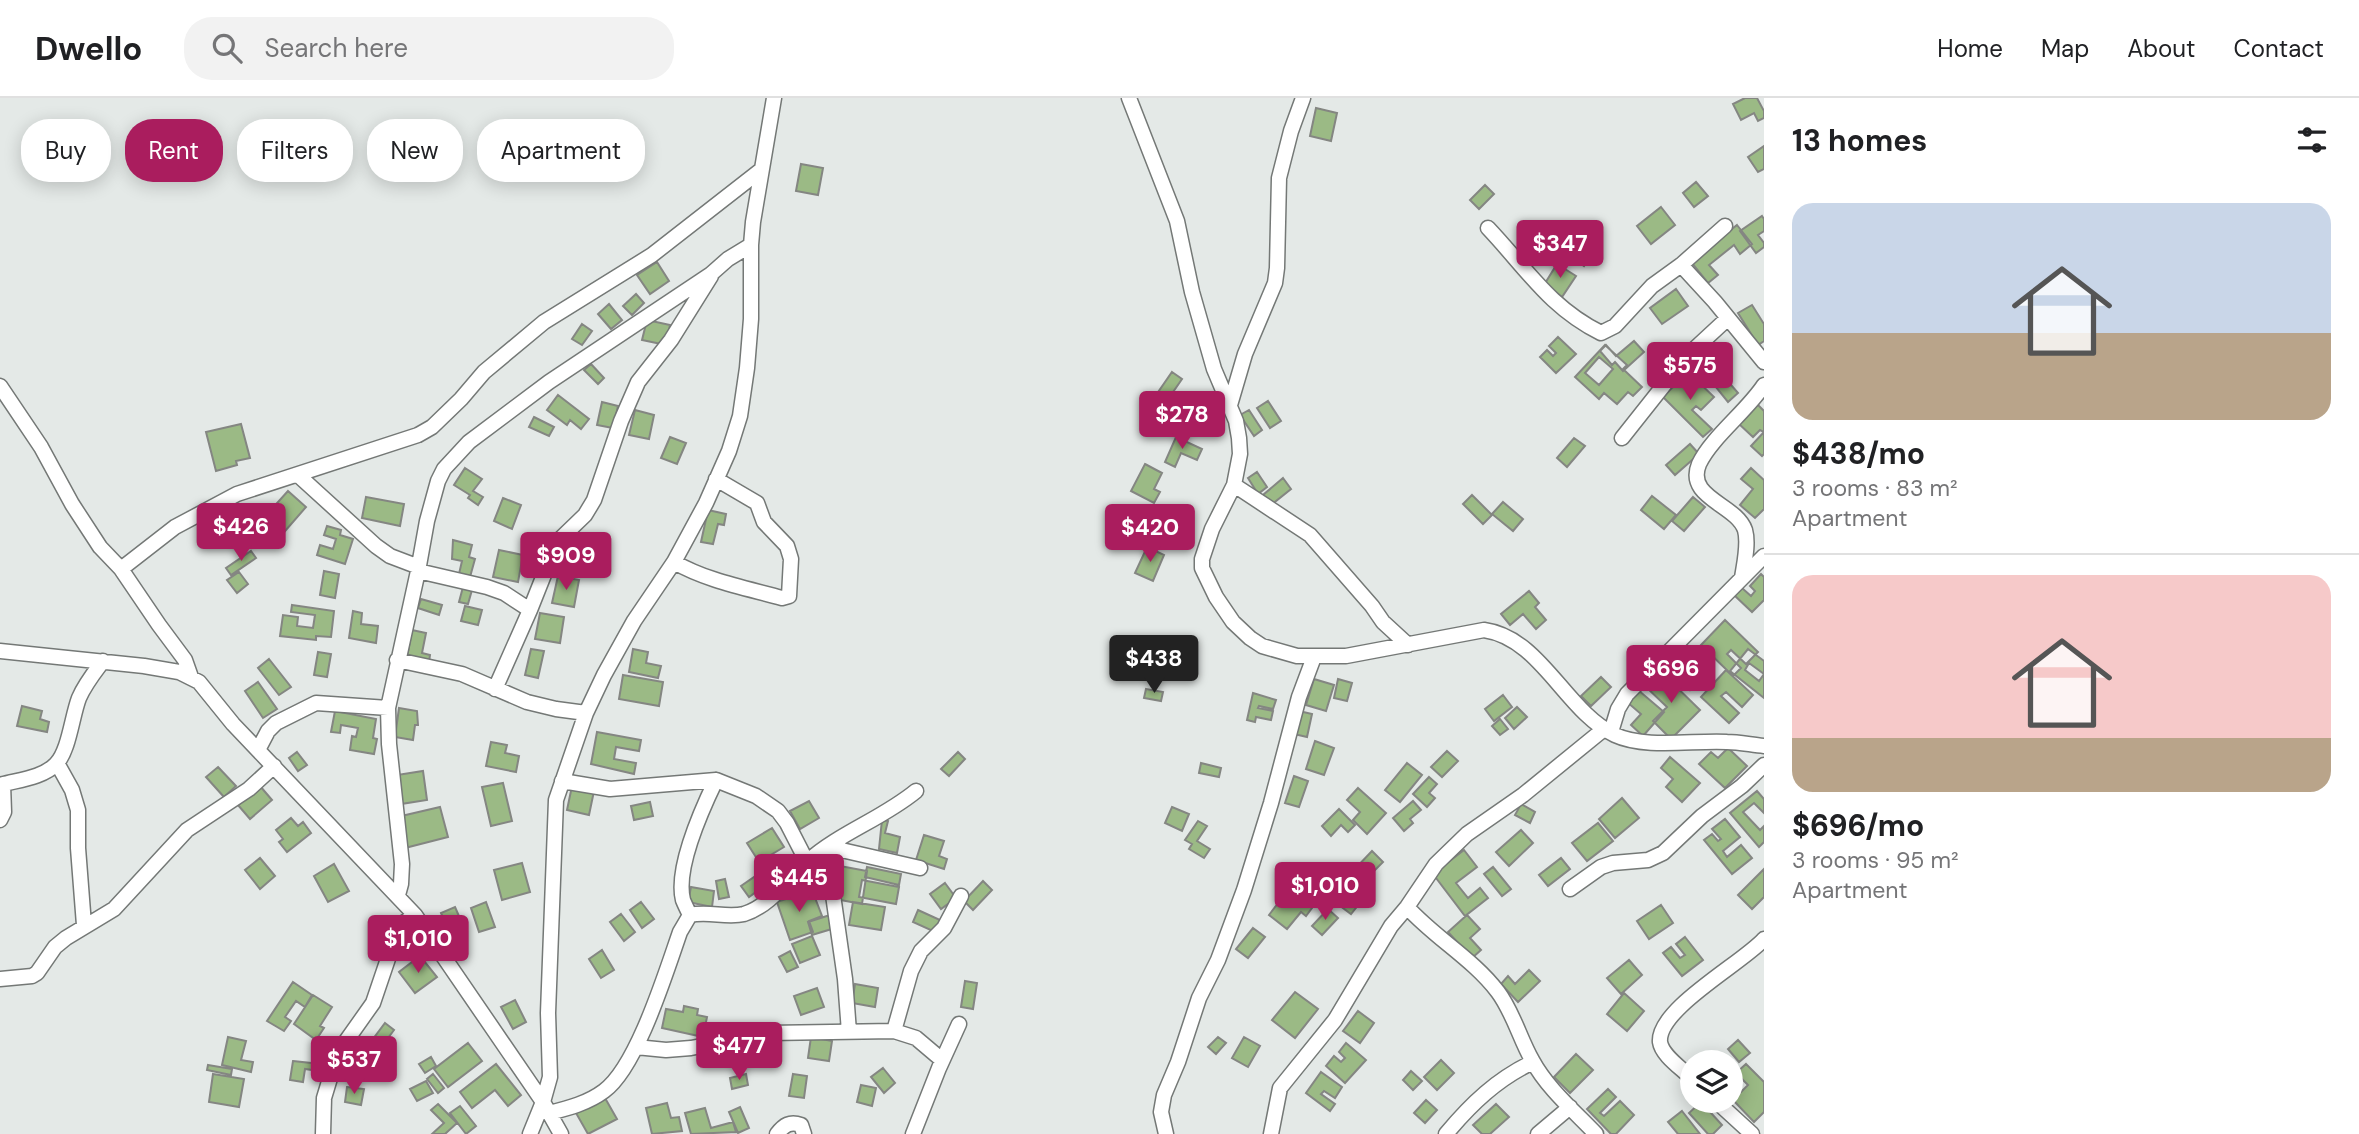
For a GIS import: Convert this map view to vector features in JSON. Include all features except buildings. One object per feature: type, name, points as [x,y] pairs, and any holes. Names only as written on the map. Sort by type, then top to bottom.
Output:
[{"type":"street","points":[[530,1134],[546,1108],[550,1077],[548,1013],[556,800],[586,713],[604,674],[634,621],[674,562],[706,503],[729,451],[740,416],[751,320],[751,245],[774,98]]},
{"type":"street","points":[[1129,98],[1177,221],[1192,292],[1214,369],[1230,405],[1239,438],[1239,462],[1234,485],[1203,552],[1202,568],[1233,622],[1262,646],[1277,652],[1314,657],[1346,656],[1484,630],[1508,637],[1524,648],[1583,711],[1618,736],[1659,742],[1728,742],[1764,746]]},
{"type":"street","points":[[1230,405],[1245,354],[1275,283],[1279,178],[1303,98]]},
{"type":"street","points":[[121,569],[175,527],[203,510],[237,495],[418,435],[432,427],[484,372],[544,322],[652,255],[761,170]]},
{"type":"street","points":[[1488,228],[1544,293],[1563,310],[1601,333],[1615,326],[1652,286],[1681,265],[1725,226]]},
{"type":"street","points":[[398,895],[402,864],[389,744],[388,708],[431,502],[438,481],[469,442],[549,383],[751,245]]},
{"type":"street","points":[[1681,265],[1764,362]]},
{"type":"street","points":[[495,689],[556,542],[585,515],[594,499],[621,421],[638,383],[671,340],[711,274]]},
{"type":"street","points":[[1622,438],[1687,356],[1728,318]]},
{"type":"street","points":[[1742,578],[1745,531],[1739,520],[1706,495],[1697,483],[1696,474],[1700,463],[1716,441],[1753,402],[1764,385]]},
{"type":"street","points":[[0,386],[6,406],[41,447],[72,504],[100,547],[121,569],[185,660],[191,677]]},
{"type":"street","points":[[298,475],[390,556],[419,569],[504,593],[530,610]]},
{"type":"street","points":[[674,562],[690,571],[731,584],[782,598],[789,596],[791,559],[788,546],[764,522],[757,503],[716,479]]},
{"type":"street","points":[[1234,485],[1310,535],[1366,598],[1383,622],[1408,645]]},
{"type":"street","points":[[1270,1134],[1280,1088],[1335,1020],[1391,926],[1436,864],[1467,834],[1607,730],[1628,694],[1764,556]]},
{"type":"street","points":[[0,651],[172,671],[199,682],[233,724],[415,915],[561,1134]]},
{"type":"street","points":[[1166,1134],[1161,1112],[1164,1095],[1199,999],[1218,960],[1244,890],[1271,803],[1298,697],[1314,657]]},
{"type":"street","points":[[397,660],[462,674],[527,702],[586,713]]},
{"type":"street","points":[[0,820],[4,812],[1,784],[38,774],[57,763],[64,751],[80,697],[88,680],[103,661]]},
{"type":"street","points":[[258,750],[268,731],[276,723],[316,703],[388,708]]},
{"type":"street","points":[[57,763],[72,790],[78,810],[84,925]]},
{"type":"street","points":[[1570,889],[1601,867],[1613,863],[1648,860],[1663,853],[1702,816],[1742,786],[1764,765]]},
{"type":"street","points":[[0,979],[32,976],[37,973],[55,947],[84,925],[114,909],[187,830],[249,789],[274,766]]},
{"type":"street","points":[[562,781],[610,789],[716,780],[757,796],[778,811],[807,862]]},
{"type":"street","points":[[690,915],[683,900],[683,873],[695,826],[716,780]]},
{"type":"street","points":[[546,1108],[579,1105],[606,1090],[620,1076],[636,1047],[680,932],[690,915],[735,915],[756,908],[786,884],[807,862],[838,845],[916,791]]},
{"type":"street","points":[[838,845],[920,868]]},
{"type":"street","points":[[838,845],[832,868],[832,888],[845,979],[849,1032]]},
{"type":"street","points":[[894,1031],[911,971],[921,951],[943,928],[961,896]]},
{"type":"street","points":[[1407,907],[1423,925],[1487,979],[1501,995],[1533,1062],[1545,1079],[1596,1134]]},
{"type":"street","points":[[323,1134],[324,1098],[334,1065],[344,1044],[373,1003],[402,925],[415,915]]},
{"type":"street","points":[[1680,1067],[1660,1044],[1661,1036],[1670,1020],[1689,998],[1748,955],[1764,939]]},
{"type":"street","points":[[913,1134],[959,1024]]},
{"type":"street","points":[[636,1047],[666,1050],[714,1045],[769,1033],[894,1031],[916,1038],[942,1060]]},
{"type":"street","points":[[1446,1134],[1494,1084],[1533,1062]]},
{"type":"street","points":[[1538,1134],[1570,1107]]},
{"type":"street","points":[[1729,1113],[1752,1134]]},
{"type":"street","points":[[777,1134],[786,1124],[793,1122],[801,1125],[804,1134]]}]
